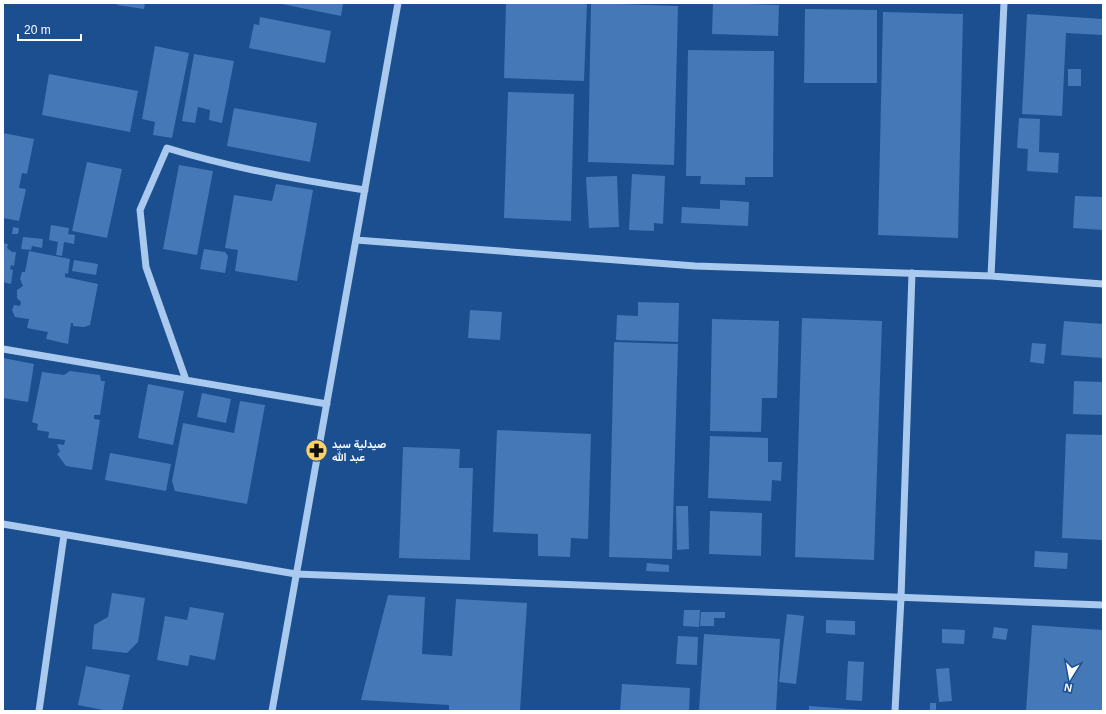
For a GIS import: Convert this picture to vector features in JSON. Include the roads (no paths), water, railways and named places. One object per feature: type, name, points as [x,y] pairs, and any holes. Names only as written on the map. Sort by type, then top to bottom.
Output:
[{"type":"street","points":[[272,711],[398,3]]},
{"type":"street","points":[[991,276],[1004,3]]},
{"type":"street","points":[[186,380],[146,267],[140,210],[167,148],[204,159],[311,182],[365,190]]},
{"type":"street","points":[[356,240],[695,266],[991,276],[1103,284]]},
{"type":"street","points":[[895,711],[901,598],[912,273]]},
{"type":"street","points":[[3,349],[327,404]]},
{"type":"street","points":[[3,524],[296,574],[1103,605]]},
{"type":"street","points":[[39,711],[64,535]]},
{"type":"place","name":"صيدلية سيد عبد الله","points":[[317,450]]}]
